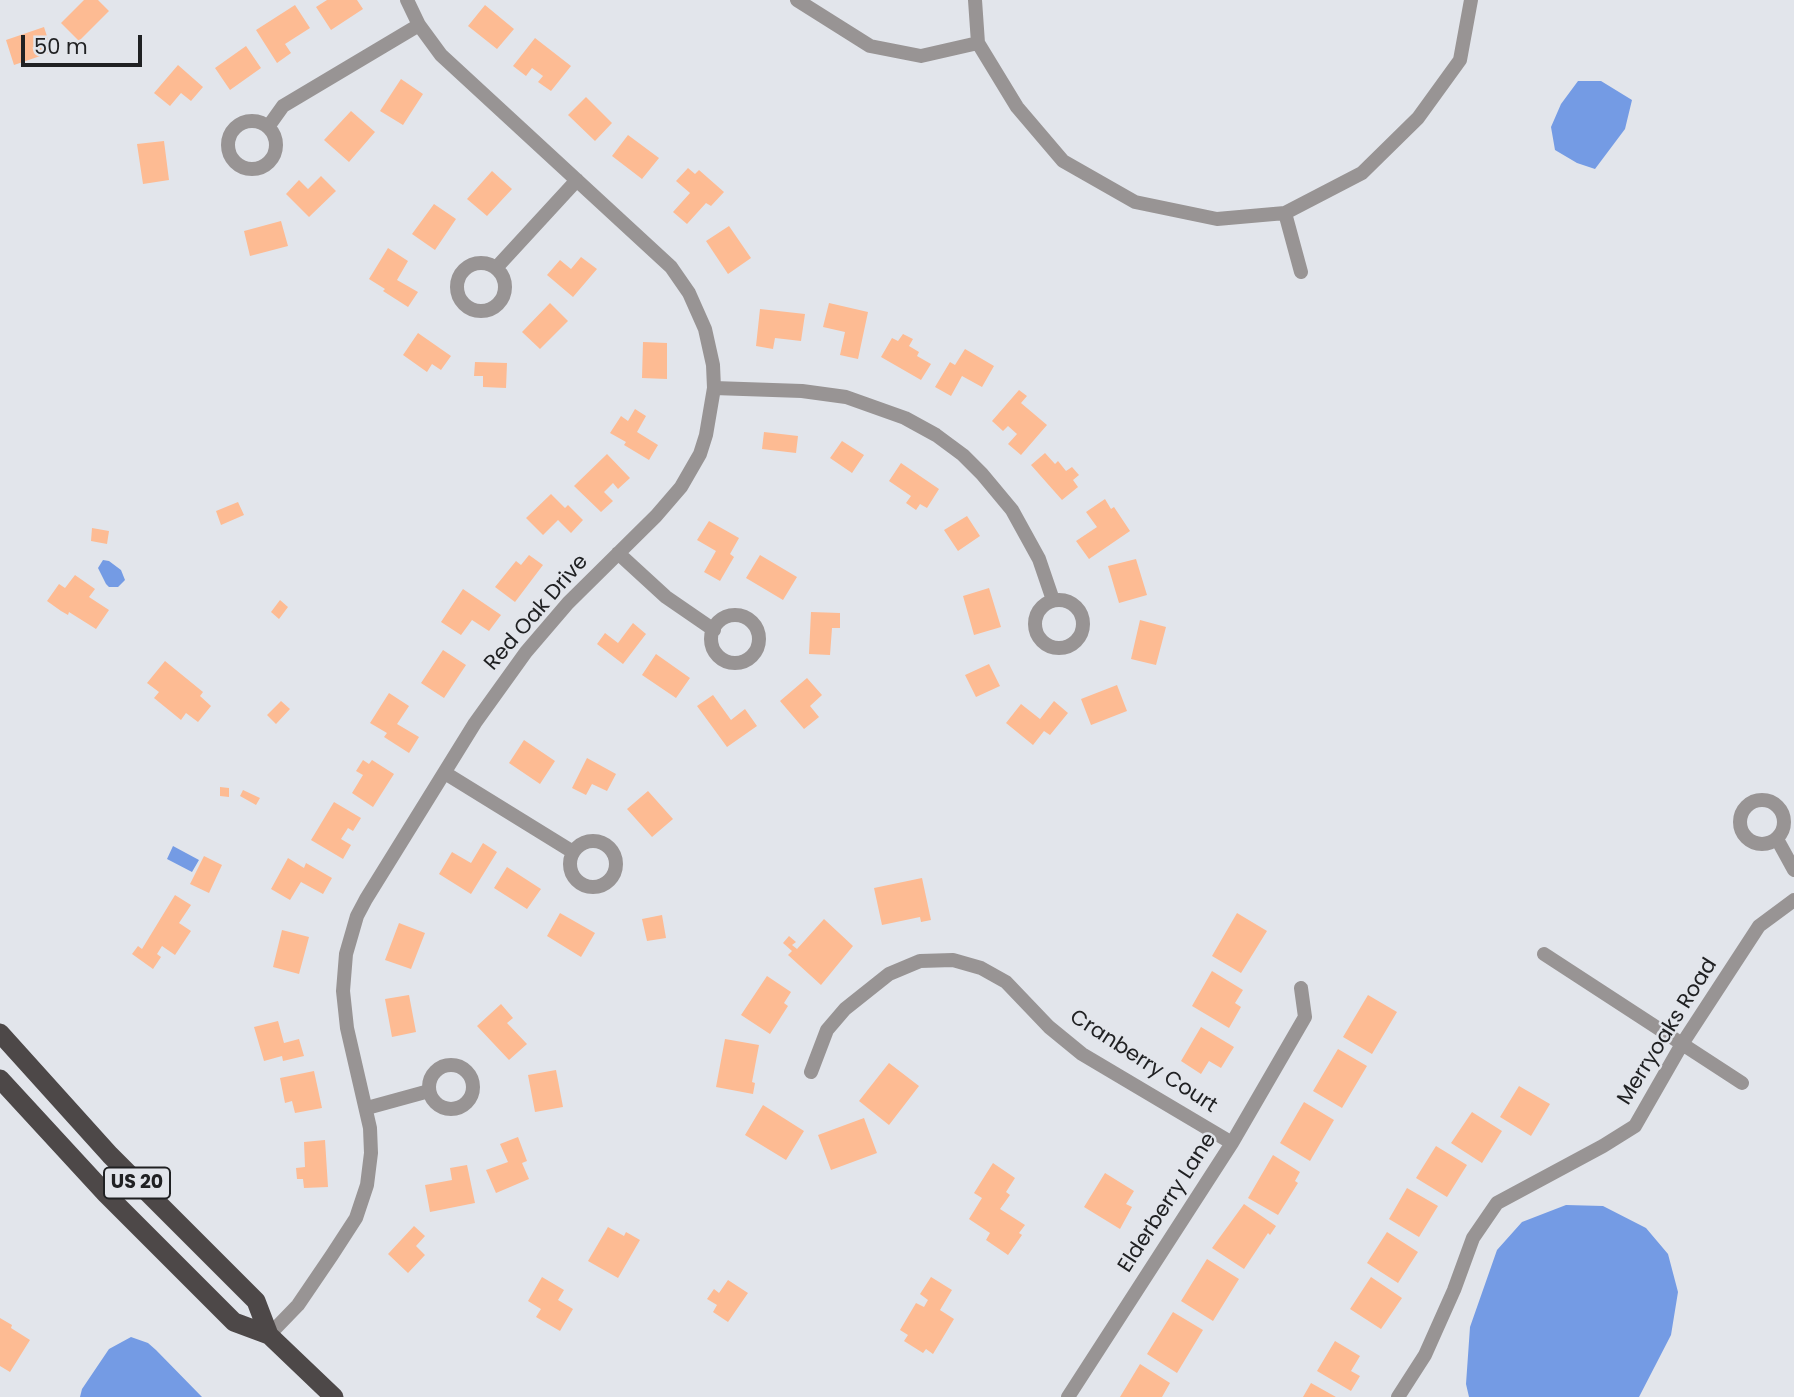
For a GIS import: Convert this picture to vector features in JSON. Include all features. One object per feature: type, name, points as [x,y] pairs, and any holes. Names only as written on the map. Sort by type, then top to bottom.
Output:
[{"type":"highway","name":"US 20","points":[[0,1033],[110,1156],[256,1301],[269,1335]]},
{"type":"highway","name":"US 20","points":[[0,1079],[106,1194],[234,1322],[269,1335],[334,1397]]},
{"type":"street","name":"Red Oak Drive","points":[[269,1335],[298,1305],[332,1255],[359,1210],[370,1170],[370,1128],[344,1012],[343,981],[352,931],[366,899],[481,714],[526,652],[568,603],[669,502],[692,470],[706,435],[714,388],[713,365],[705,329],[681,280],[659,254],[451,66],[419,25],[407,0]]},
{"type":"street","points":[[797,0],[870,46],[921,56],[978,43]]},
{"type":"street","points":[[975,0],[978,43],[1017,107],[1062,161],[1135,202],[1217,219],[1285,213],[1362,173],[1418,118],[1460,60],[1471,0]]},
{"type":"street","points":[[268,127],[283,106],[419,25]]},
{"type":"street","points":[[496,268],[578,180]]},
{"type":"street","points":[[1285,213],[1301,272]]},
{"type":"street","points":[[714,388],[802,391],[846,397],[905,418],[936,435],[963,455],[1012,510],[1039,559],[1053,600]]},
{"type":"street","points":[[618,553],[666,597],[714,630]]},
{"type":"street","points":[[444,773],[573,852]]},
{"type":"street","points":[[1777,839],[1794,870]]},
{"type":"street","name":"Merryoaks Road","points":[[1398,1397],[1425,1355],[1454,1290],[1473,1238],[1497,1203],[1635,1126],[1682,1044],[1759,926],[1794,900]]},
{"type":"street","points":[[1544,954],[1742,1083]]},
{"type":"street","name":"Cranberry Court","points":[[811,1072],[827,1030],[845,1009],[890,974],[920,961],[953,960],[981,968],[1006,982],[1049,1027],[1082,1054],[1232,1143]]},
{"type":"street","name":"Elderberry Lane","points":[[1068,1397],[1232,1143],[1305,1017],[1301,988]]},
{"type":"street","points":[[367,1108],[429,1091]]},
{"type":"water","points":[[1578,81],[1601,81],[1632,100],[1625,129],[1595,169],[1577,163],[1555,150],[1551,127],[1561,104]]},
{"type":"water","points":[[103,560],[121,570],[125,580],[118,587],[109,587],[106,584],[98,568]]},
{"type":"water","points":[[173,846],[199,860],[192,872],[167,859]]},
{"type":"water","points":[[1566,1205],[1603,1206],[1646,1228],[1668,1254],[1678,1292],[1671,1335],[1639,1397],[1469,1397],[1466,1384],[1470,1327],[1497,1250],[1522,1222]]},
{"type":"water","points":[[131,1337],[148,1343],[202,1397],[80,1397],[82,1389],[109,1349]]},
{"type":"building","points":[[84,0],[98,0],[109,11],[79,41],[61,23]]},
{"type":"building","points":[[327,0],[357,0],[363,9],[331,30],[316,7]]},
{"type":"building","points":[[295,5],[310,28],[285,44],[291,53],[277,63],[256,30]]},
{"type":"building","points":[[485,5],[514,29],[497,49],[468,26]]},
{"type":"building","points":[[44,27],[52,52],[14,65],[6,40]]},
{"type":"building","points":[[535,38],[571,66],[551,91],[538,82],[543,76],[532,68],[526,76],[513,66]]},
{"type":"building","points":[[246,46],[261,68],[230,90],[215,68]]},
{"type":"building","points":[[178,65],[203,87],[191,101],[181,93],[170,106],[154,93]]},
{"type":"building","points":[[401,79],[423,94],[403,125],[380,111]]},
{"type":"building","points":[[586,97],[612,123],[595,141],[568,115]]},
{"type":"building","points":[[351,111],[375,132],[349,162],[324,140]]},
{"type":"building","points":[[628,135],[659,158],[642,179],[612,156]]},
{"type":"building","points":[[164,141],[169,180],[143,184],[137,144]]},
{"type":"building","points":[[688,168],[695,174],[699,170],[724,192],[711,206],[706,203],[687,224],[673,212],[690,193],[676,181]]},
{"type":"building","points":[[492,171],[512,189],[487,216],[467,199]]},
{"type":"building","points":[[321,176],[336,191],[309,217],[286,194],[299,180],[308,189]]},
{"type":"building","points":[[434,204],[456,219],[435,250],[412,234]]},
{"type":"building","points":[[281,221],[288,246],[250,256],[244,231]]},
{"type":"building","points":[[729,226],[751,258],[728,274],[706,241]]},
{"type":"building","points":[[388,248],[408,261],[397,280],[418,292],[408,307],[369,279]]},
{"type":"building","points":[[581,257],[597,269],[573,297],[547,275],[560,260],[571,269]]},
{"type":"building","points":[[550,303],[568,321],[540,349],[522,332]]},
{"type":"building","points":[[829,303],[868,312],[858,359],[840,355],[845,332],[823,327]]},
{"type":"building","points":[[760,309],[805,314],[801,341],[775,338],[773,349],[756,346]]},
{"type":"building","points":[[418,333],[451,356],[441,370],[432,364],[427,372],[403,355]]},
{"type":"building","points":[[903,334],[913,339],[909,346],[919,352],[917,356],[931,364],[921,380],[881,357],[892,338],[898,341]]},
{"type":"building","points":[[643,342],[667,343],[667,379],[642,378]]},
{"type":"building","points":[[965,349],[994,366],[982,387],[962,376],[951,396],[935,387],[950,362],[955,365]]},
{"type":"building","points":[[475,362],[507,363],[506,388],[483,387],[483,376],[474,376]]},
{"type":"building","points":[[1019,390],[1027,396],[1021,403],[1047,425],[1021,455],[1008,444],[1017,434],[1008,426],[1003,431],[992,421]]},
{"type":"building","points":[[635,409],[646,416],[637,432],[658,445],[649,460],[610,433],[621,416],[628,421]]},
{"type":"building","points":[[764,432],[798,436],[796,453],[762,449]]},
{"type":"building","points":[[842,441],[864,455],[852,473],[830,458]]},
{"type":"building","points":[[1045,453],[1055,464],[1058,461],[1066,471],[1072,467],[1079,475],[1073,480],[1078,487],[1062,500],[1031,465]]},
{"type":"building","points":[[607,454],[630,478],[618,489],[613,483],[604,492],[613,501],[601,512],[574,486]]},
{"type":"building","points":[[901,463],[939,489],[927,508],[920,504],[916,510],[906,503],[911,496],[889,481]]},
{"type":"building","points":[[551,494],[565,508],[568,505],[583,520],[571,533],[558,520],[543,535],[526,518]]},
{"type":"building","points":[[1105,499],[1111,509],[1114,507],[1130,531],[1089,559],[1076,541],[1097,527],[1086,512]]},
{"type":"building","points":[[238,502],[244,515],[221,525],[216,511]]},
{"type":"building","points":[[967,516],[980,536],[958,551],[944,530]]},
{"type":"building","points":[[709,521],[739,538],[730,554],[734,557],[720,581],[704,572],[716,551],[697,540]]},
{"type":"building","points":[[92,528],[109,531],[107,544],[91,541]]},
{"type":"building","points":[[529,555],[543,565],[515,602],[495,587],[516,561],[521,565]]},
{"type":"building","points":[[760,555],[797,577],[783,600],[746,578]]},
{"type":"building","points":[[1136,559],[1147,595],[1119,603],[1108,566]]},
{"type":"building","points":[[75,575],[95,589],[89,597],[109,610],[96,629],[47,601],[59,584],[65,588]]},
{"type":"building","points":[[989,588],[1001,627],[974,635],[963,596]]},
{"type":"building","points":[[463,589],[501,615],[489,631],[472,620],[461,635],[441,622]]},
{"type":"building","points":[[280,600],[288,607],[279,619],[271,612]]},
{"type":"building","points":[[811,612],[840,613],[840,628],[832,628],[830,655],[809,654]]},
{"type":"building","points":[[1140,620],[1166,627],[1156,665],[1131,659]]},
{"type":"building","points":[[633,623],[646,634],[623,664],[597,644],[605,633],[618,643]]},
{"type":"building","points":[[443,650],[466,665],[444,698],[421,683]]},
{"type":"building","points":[[656,654],[690,678],[676,698],[642,675]]},
{"type":"building","points":[[165,661],[203,692],[200,696],[211,706],[198,722],[186,713],[181,720],[154,698],[159,692],[147,683]]},
{"type":"building","points":[[989,664],[1000,686],[976,697],[965,675]]},
{"type":"building","points":[[807,678],[822,695],[810,706],[819,717],[804,729],[780,701]]},
{"type":"building","points":[[1117,685],[1127,711],[1091,725],[1081,699]]},
{"type":"building","points":[[389,693],[409,706],[397,724],[419,737],[409,753],[384,737],[387,733],[370,723]]},
{"type":"building","points":[[713,695],[731,720],[745,709],[757,726],[727,747],[697,706]]},
{"type":"building","points":[[281,701],[290,709],[276,724],[267,715]]},
{"type":"building","points":[[1054,701],[1068,713],[1050,735],[1044,731],[1033,745],[1006,723],[1021,704],[1040,719]]},
{"type":"building","points":[[524,740],[555,761],[540,784],[509,763]]},
{"type":"building","points":[[587,758],[616,774],[607,791],[592,784],[586,795],[572,788]]},
{"type":"building","points":[[363,760],[369,764],[372,760],[394,774],[373,807],[352,793],[363,775],[356,771]]},
{"type":"building","points":[[220,787],[229,788],[229,797],[220,796]]},
{"type":"building","points":[[243,790],[260,798],[256,805],[240,796]]},
{"type":"building","points":[[648,791],[673,819],[652,837],[627,809]]},
{"type":"building","points":[[334,802],[361,818],[353,831],[348,828],[341,839],[351,845],[343,859],[311,840]]},
{"type":"building","points":[[483,843],[497,852],[471,894],[439,874],[452,852],[471,863]]},
{"type":"building","points":[[204,856],[222,865],[209,893],[190,884]]},
{"type":"building","points":[[288,858],[304,868],[306,863],[332,878],[323,894],[301,882],[290,900],[271,889]]},
{"type":"building","points":[[507,867],[541,889],[527,909],[494,888]]},
{"type":"building","points":[[922,878],[931,920],[921,922],[920,917],[882,925],[874,888]]},
{"type":"building","points":[[175,895],[191,905],[179,923],[191,931],[175,955],[162,946],[157,954],[161,957],[153,969],[132,954],[138,946],[142,949]]},
{"type":"building","points":[[560,913],[595,933],[581,957],[547,936]]},
{"type":"building","points":[[1237,913],[1267,931],[1241,973],[1212,956]]},
{"type":"building","points":[[662,915],[666,938],[647,941],[642,919]]},
{"type":"building","points":[[824,919],[853,946],[821,985],[788,955],[792,951],[783,943],[789,936],[796,942],[792,945],[797,949]]},
{"type":"building","points":[[399,923],[425,933],[411,969],[385,960]]},
{"type":"building","points":[[282,930],[309,937],[299,974],[273,967]]},
{"type":"building","points":[[1212,971],[1243,990],[1235,1003],[1241,1007],[1229,1028],[1192,1006]]},
{"type":"building","points":[[767,976],[791,992],[784,1003],[788,1006],[770,1034],[741,1015]]},
{"type":"building","points":[[409,995],[416,1032],[392,1037],[385,999]]},
{"type":"building","points":[[1368,995],[1397,1012],[1372,1054],[1343,1037]]},
{"type":"building","points":[[501,1004],[513,1018],[507,1023],[527,1044],[509,1060],[477,1026]]},
{"type":"building","points":[[278,1021],[284,1043],[299,1039],[304,1056],[283,1061],[282,1056],[264,1061],[254,1027]]},
{"type":"building","points":[[1201,1027],[1234,1047],[1221,1068],[1209,1061],[1201,1074],[1181,1061]]},
{"type":"building","points":[[725,1039],[759,1045],[752,1082],[755,1083],[753,1094],[716,1087]]},
{"type":"building","points":[[1338,1049],[1367,1066],[1342,1108],[1313,1091]]},
{"type":"building","points":[[889,1063],[919,1086],[889,1125],[859,1101]]},
{"type":"building","points":[[556,1070],[563,1107],[535,1112],[528,1075]]},
{"type":"building","points":[[314,1071],[322,1108],[295,1113],[292,1101],[285,1103],[280,1078]]},
{"type":"building","points":[[1519,1086],[1550,1104],[1531,1136],[1500,1117]]},
{"type":"building","points":[[1304,1102],[1334,1120],[1310,1161],[1280,1143]]},
{"type":"building","points":[[763,1105],[804,1131],[786,1160],[745,1135]]},
{"type":"building","points":[[1472,1112],[1502,1131],[1482,1163],[1451,1143]]},
{"type":"building","points":[[864,1118],[877,1153],[831,1170],[818,1135]]},
{"type":"building","points":[[518,1137],[527,1161],[522,1163],[529,1179],[496,1193],[486,1170],[508,1162],[500,1144]]},
{"type":"building","points":[[325,1140],[328,1187],[304,1188],[303,1179],[297,1179],[296,1168],[305,1167],[304,1142]]},
{"type":"building","points":[[1436,1146],[1467,1165],[1447,1197],[1416,1178]]},
{"type":"building","points":[[1273,1155],[1300,1172],[1295,1181],[1298,1183],[1278,1215],[1248,1198]]},
{"type":"building","points":[[993,1163],[1015,1178],[1006,1192],[1010,1195],[1000,1209],[1025,1225],[1019,1233],[1022,1235],[1008,1255],[986,1240],[990,1233],[969,1219],[982,1198],[974,1193]]},
{"type":"building","points":[[467,1165],[475,1203],[430,1212],[425,1185],[452,1180],[450,1168]]},
{"type":"building","points":[[1105,1173],[1134,1191],[1126,1204],[1132,1207],[1120,1229],[1084,1207]]},
{"type":"building","points":[[1407,1188],[1438,1206],[1419,1237],[1389,1219]]},
{"type":"building","points":[[1244,1204],[1276,1226],[1270,1235],[1268,1233],[1244,1269],[1212,1248]]},
{"type":"building","points":[[414,1226],[425,1236],[416,1246],[425,1255],[408,1273],[388,1254]]},
{"type":"building","points":[[608,1227],[624,1236],[626,1232],[640,1240],[618,1278],[588,1261]]},
{"type":"building","points":[[1387,1232],[1418,1252],[1398,1283],[1367,1263]]},
{"type":"building","points":[[1207,1259],[1239,1279],[1213,1321],[1181,1301]]},
{"type":"building","points":[[542,1277],[564,1290],[558,1300],[573,1309],[560,1331],[536,1317],[541,1309],[528,1301]]},
{"type":"building","points":[[931,1277],[952,1290],[940,1310],[954,1319],[933,1354],[926,1349],[923,1353],[904,1341],[908,1335],[900,1330],[916,1303],[924,1307],[928,1300],[920,1294]]},
{"type":"building","points":[[1371,1277],[1402,1298],[1381,1329],[1350,1309]]},
{"type":"building","points":[[728,1280],[748,1293],[728,1322],[713,1312],[717,1305],[707,1299],[714,1289],[719,1293]]},
{"type":"building","points":[[1173,1312],[1203,1330],[1177,1373],[1147,1354]]},
{"type":"building","points":[[0,1318],[30,1340],[10,1372],[0,1366]]},
{"type":"building","points":[[1335,1341],[1360,1356],[1351,1371],[1360,1376],[1351,1391],[1317,1371]]},
{"type":"building","points":[[1140,1364],[1170,1383],[1162,1397],[1120,1397]]},
{"type":"building","points":[[1311,1383],[1336,1397],[1303,1397]]}]
